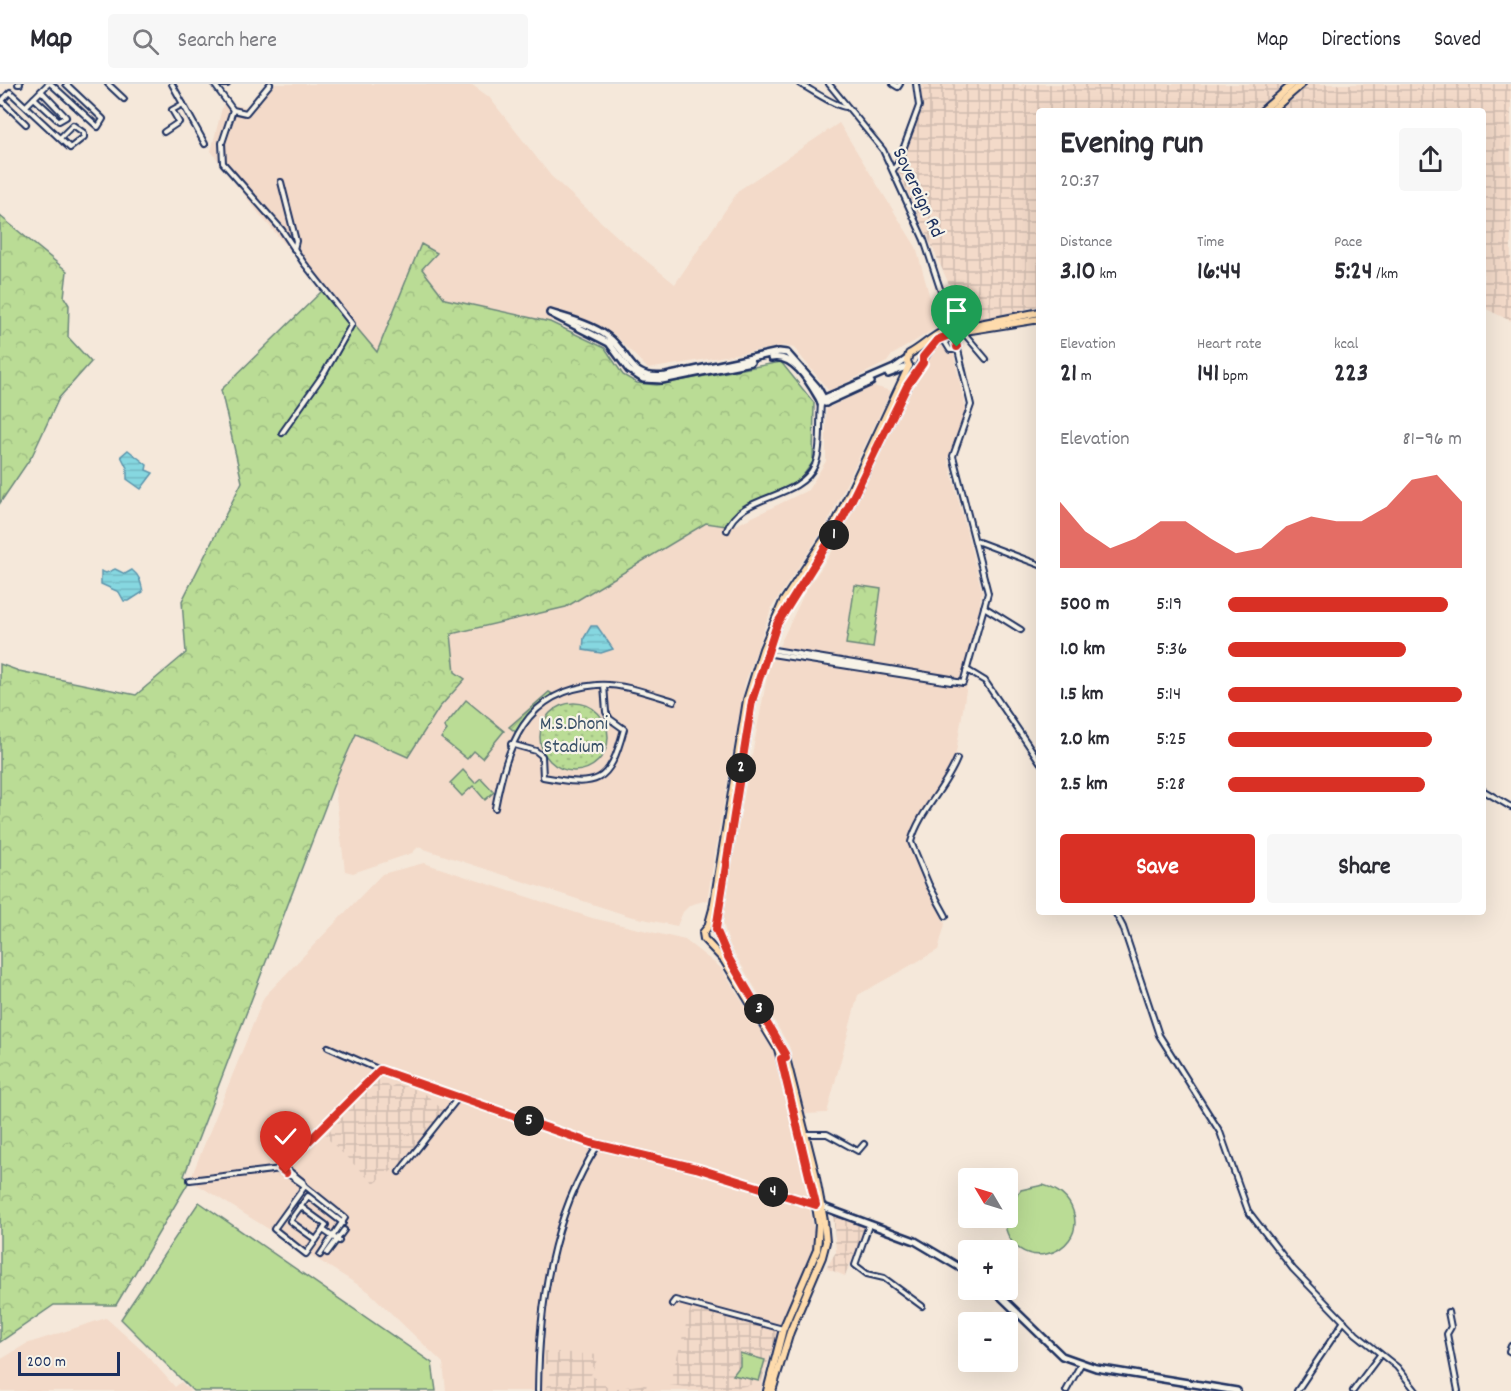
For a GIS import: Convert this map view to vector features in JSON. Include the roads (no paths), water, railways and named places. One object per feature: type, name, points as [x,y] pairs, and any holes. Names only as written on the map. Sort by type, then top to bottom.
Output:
[{"type":"main road","points":[[1265,108],[1293,84]]},
{"type":"main road","points":[[1274,108],[1302,84]]},
{"type":"main road","points":[[767,1391],[786,1330],[825,1249],[826,1233],[784,1058],[724,960],[702,935],[708,927],[752,701],[764,651],[783,602],[840,514],[902,383],[910,353],[917,352],[932,337],[953,330],[1036,313]]},
{"type":"main road","points":[[764,651],[787,604],[841,522],[907,386],[933,343],[953,330],[962,332],[1036,320]]},
{"type":"main road","points":[[917,352],[923,357]]},
{"type":"main road","points":[[908,364],[919,368]]},
{"type":"main road","points":[[727,836],[716,929],[784,1058],[806,1134],[819,1205]]},
{"type":"main road","points":[[708,927],[716,929]]},
{"type":"main road","points":[[709,943],[715,942],[718,936]]},
{"type":"main road","points":[[772,1391],[786,1330]]},
{"type":"street","points":[[27,105],[48,84],[98,127],[103,119],[66,84]]},
{"type":"street","points":[[108,84],[124,99]]},
{"type":"street","points":[[172,84],[205,144]]},
{"type":"street","points":[[214,84],[233,110],[246,113],[270,84]]},
{"type":"street","points":[[800,84],[822,94],[838,107],[847,107]]},
{"type":"street","name":"Sovereign Rd","points":[[829,84],[883,150],[924,240],[953,330],[971,405],[953,456],[988,593],[967,670]]},
{"type":"street","points":[[892,84],[897,87],[900,84]]},
{"type":"street","points":[[892,170],[898,163],[919,106],[916,84]]},
{"type":"street","points":[[26,124],[1,102],[10,92],[27,105],[60,138],[72,149],[84,137],[84,134],[73,125],[60,138]]},
{"type":"street","points":[[35,99],[59,121],[66,117],[42,92]]},
{"type":"street","points":[[164,132],[179,122],[172,110],[183,104]]},
{"type":"street","points":[[233,110],[222,143],[223,163],[282,230],[352,324],[325,372],[282,433]]},
{"type":"street","points":[[281,182],[297,241],[294,249]]},
{"type":"street","points":[[282,230],[291,224]]},
{"type":"street","points":[[551,313],[579,324],[612,345],[633,374],[652,380],[778,356],[787,358],[823,402],[816,460],[812,470],[790,489],[738,512],[727,530]]},
{"type":"street","points":[[962,332],[986,359]]},
{"type":"street","points":[[942,337],[950,350],[954,350]]},
{"type":"street","points":[[823,402],[894,368],[908,364]]},
{"type":"street","points":[[823,402],[908,364]]},
{"type":"street","points":[[892,372],[898,375],[902,383]]},
{"type":"street","points":[[975,541],[1036,564]]},
{"type":"street","points":[[984,607],[1021,630]]},
{"type":"street","points":[[764,651],[963,683],[967,670],[985,681],[1036,756]]},
{"type":"street","points":[[511,744],[540,753],[543,777],[588,784],[600,777],[611,769],[624,729],[610,719],[606,712],[604,685]]},
{"type":"street","points":[[495,808],[511,744],[519,729],[532,714],[551,700],[571,691],[604,685],[674,701]]},
{"type":"street","points":[[946,916],[931,891],[911,842],[918,824],[946,783],[957,759]]},
{"type":"street","points":[[1486,792],[1511,807]]},
{"type":"street","points":[[1117,915],[1123,927],[1158,1035],[1220,1132],[1248,1211],[1293,1269],[1380,1355],[1397,1367],[1416,1391]]},
{"type":"street","points":[[328,1047],[380,1070],[458,1098],[599,1144],[696,1168],[819,1205],[915,1241],[958,1266]]},
{"type":"street","points":[[190,1180],[283,1168],[380,1070]]},
{"type":"street","points":[[399,1172],[458,1098]]},
{"type":"street","points":[[806,1134],[827,1134],[858,1151],[864,1144]]},
{"type":"street","points":[[538,1391],[546,1286],[561,1224],[575,1187],[599,1144]]},
{"type":"street","points":[[283,1168],[345,1218],[336,1239]]},
{"type":"street","points":[[300,1206],[326,1225],[306,1254],[274,1230],[304,1186]]},
{"type":"street","points":[[316,1240],[291,1222],[308,1196],[343,1223]]},
{"type":"street","points":[[326,1209],[329,1205]]},
{"type":"street","points":[[285,1212],[292,1218]]},
{"type":"street","points":[[869,1225],[855,1265],[867,1274],[884,1278],[922,1306]]},
{"type":"street","points":[[323,1230],[336,1239]]},
{"type":"street","points":[[320,1255],[328,1250],[344,1230]]},
{"type":"street","points":[[672,1304],[675,1300],[786,1330]]},
{"type":"street","points":[[1005,1300],[1062,1356],[1081,1364],[1237,1391]]},
{"type":"street","points":[[1448,1312],[1451,1327],[1447,1334],[1458,1378],[1458,1391]]},
{"type":"street","points":[[1297,1391],[1344,1321]]},
{"type":"street","points":[[1511,1346],[1509,1351],[1511,1352]]},
{"type":"street","points":[[1353,1391],[1380,1355]]},
{"type":"street","points":[[1066,1391],[1081,1364]]},
{"type":"water","points":[[128,450],[147,465],[146,470],[153,473],[141,489],[127,479],[127,468],[121,456]]},
{"type":"water","points":[[115,569],[125,574],[132,570],[135,572],[143,592],[129,601],[124,601],[119,592],[101,584],[101,571],[106,573]]},
{"type":"water","points":[[591,626],[597,626],[613,649],[601,653],[583,650],[584,638]]},
{"type":"park label","name":"M.S.Dhoni Stadium","points":[[574,736]]}]
